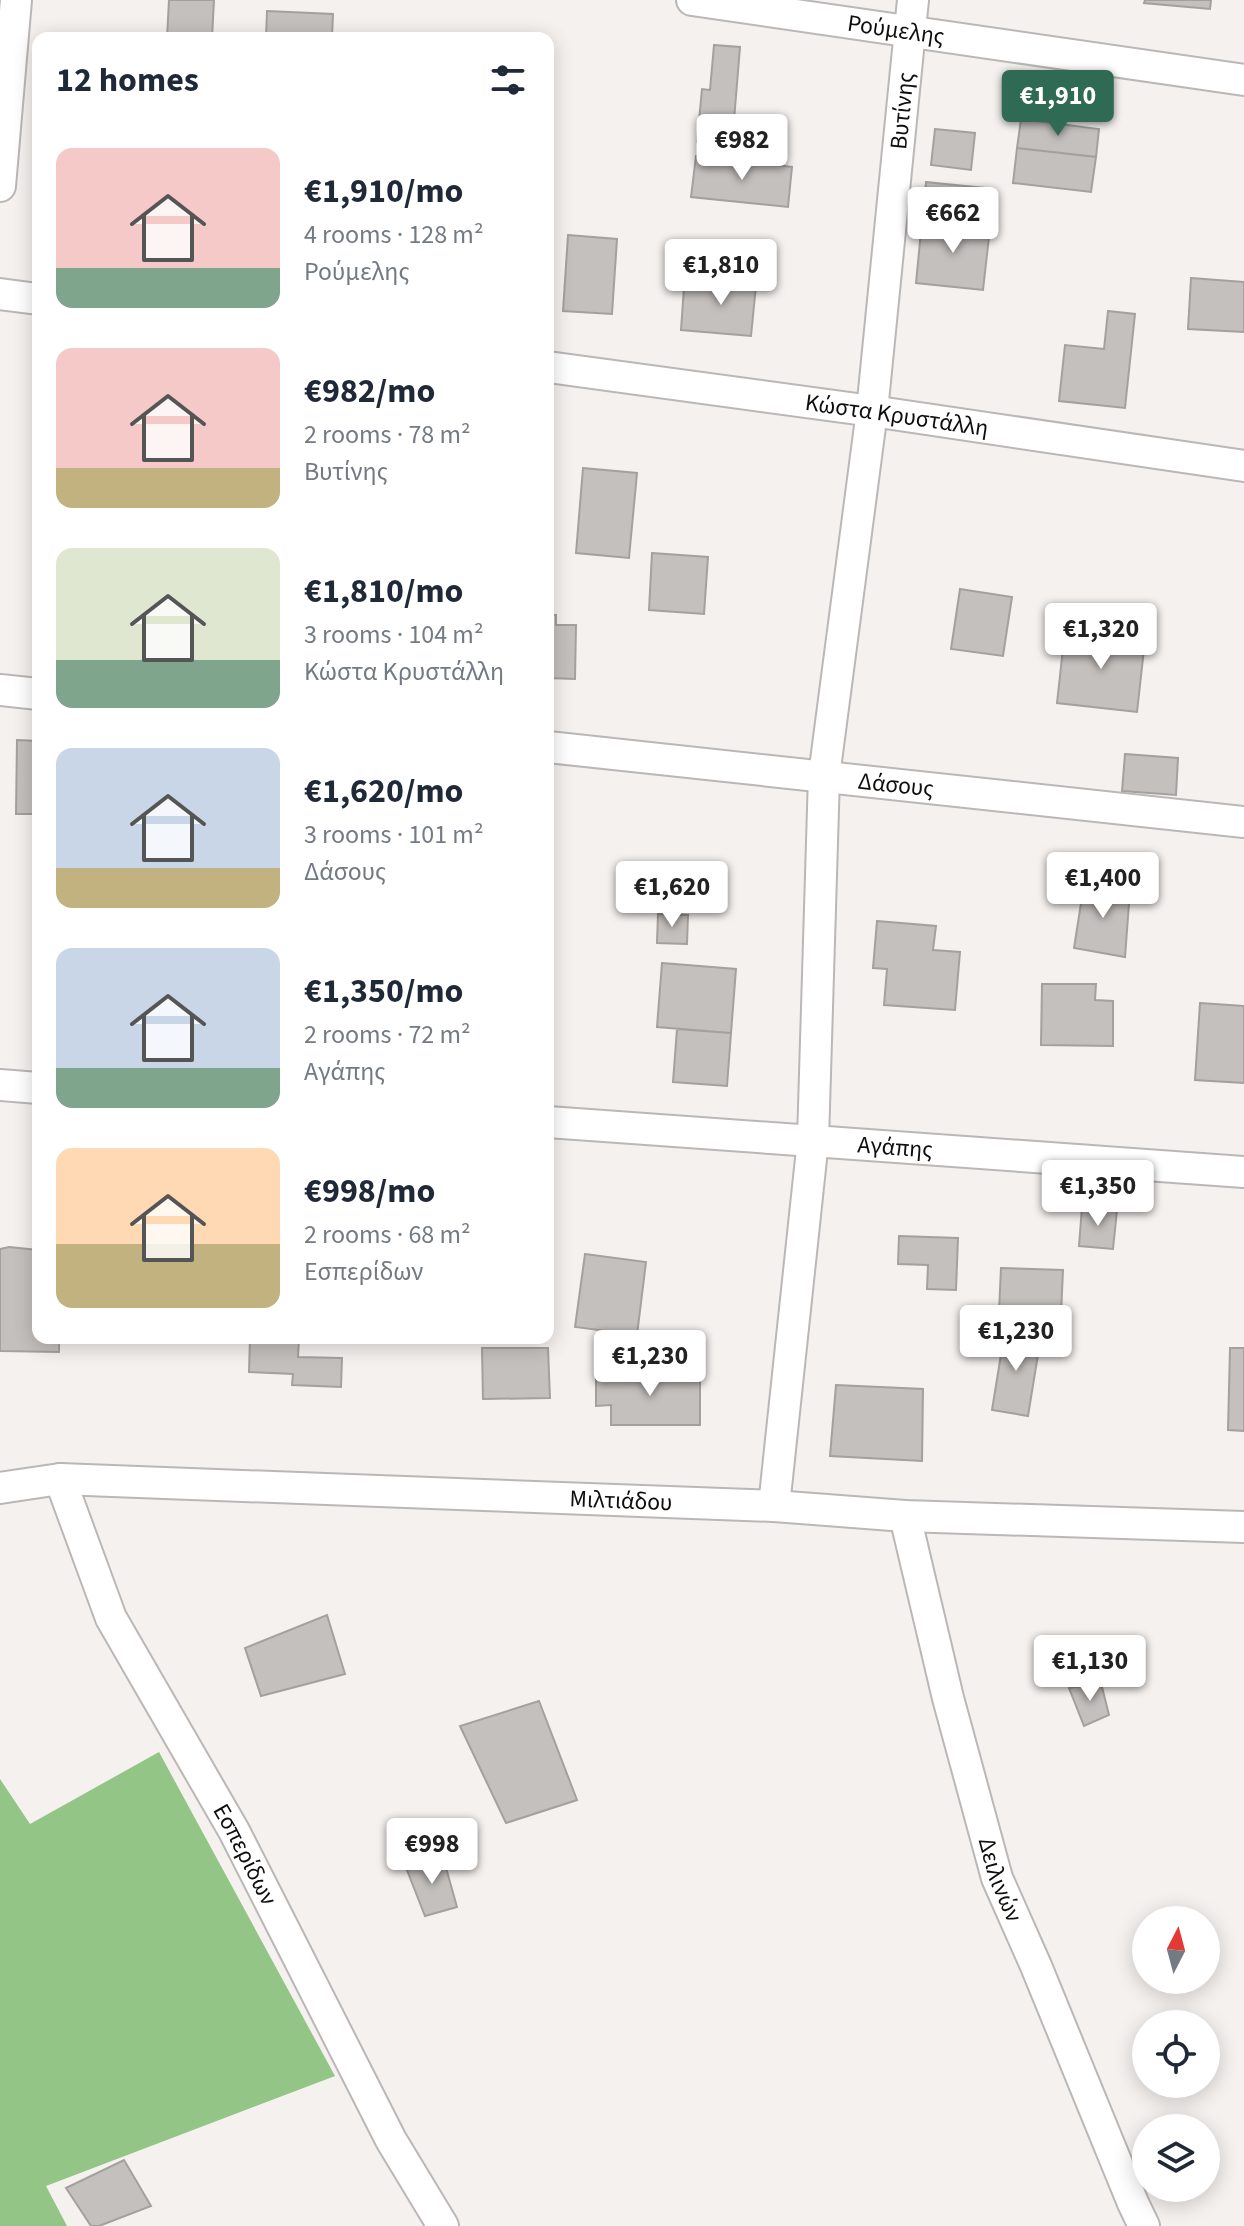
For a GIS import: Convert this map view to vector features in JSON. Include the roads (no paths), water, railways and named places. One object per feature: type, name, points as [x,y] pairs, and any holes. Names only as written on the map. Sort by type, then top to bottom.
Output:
[{"type":"street","points":[[0,186],[16,0]]},
{"type":"street","name":"Ρούμελης","points":[[692,0],[1244,80]]},
{"type":"street","name":"Βυτίνης","points":[[774,1506],[813,1140],[824,776],[872,411],[913,0]]},
{"type":"street","points":[[0,294],[32,298]]},
{"type":"street","name":"Κώστα Κρυστάλλη","points":[[554,368],[1244,466]]},
{"type":"street","points":[[0,690],[32,693]]},
{"type":"street","name":"Δάσους","points":[[554,748],[1244,822]]},
{"type":"street","points":[[0,1085],[32,1088]]},
{"type":"street","name":"Αγάπης","points":[[554,1122],[1244,1172]]},
{"type":"street","name":"Μιλτιάδου","points":[[0,1488],[60,1479],[774,1506],[905,1516],[1244,1527]]},
{"type":"street","name":"Εσπερίδων","points":[[60,1479],[111,1618],[234,1831],[391,2140],[443,2226]]},
{"type":"street","name":"Δειλινών","points":[[905,1516],[948,1698],[997,1878],[1144,2226]]}]
